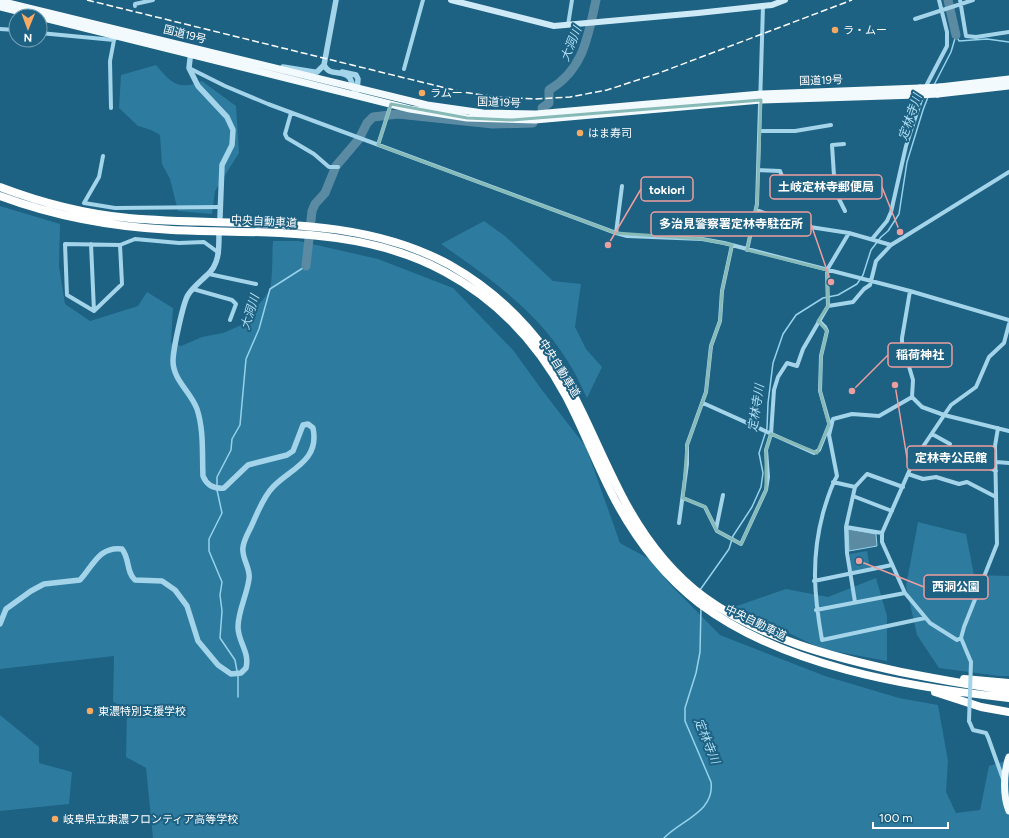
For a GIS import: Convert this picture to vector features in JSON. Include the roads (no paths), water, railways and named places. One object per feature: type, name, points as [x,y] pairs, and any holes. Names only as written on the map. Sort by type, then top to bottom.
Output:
[{"type":"highway","name":"国道19号","points":[[0,1],[116,35]]},
{"type":"highway","name":"国道19号","points":[[48,18],[116,35],[271,67],[427,105],[497,114],[536,114],[761,97],[1009,86]]},
{"type":"highway","name":"国道19号","points":[[191,51],[356,96],[447,115],[512,120],[569,118],[761,97]]},
{"type":"highway","name":"国道19号","points":[[939,90],[1009,79]]},
{"type":"highway","name":"中央自動車道","points":[[0,187],[44,202],[102,215],[302,229],[362,238],[445,272],[480,294],[522,332],[547,364],[566,397],[604,479],[628,524],[652,556],[680,580],[699,602],[726,616],[763,639],[824,663],[916,686],[1009,698]]},
{"type":"highway","name":"中央自動車道","points":[[0,196],[71,218],[121,226],[173,230],[302,229]]},
{"type":"highway","name":"中央自動車道","points":[[726,616],[799,645],[886,669],[1009,690]]},
{"type":"highway","points":[[886,669],[1009,684]]},
{"type":"highway","points":[[916,686],[980,707],[1009,712]]},
{"type":"highway","points":[[1009,757],[1005,767],[1006,804],[1009,811]]},
{"type":"main road","points":[[451,0],[544,24],[568,25],[591,24],[772,5],[785,0]]},
{"type":"street","points":[[135,6],[136,4],[153,0]]},
{"type":"street","points":[[271,67],[317,72],[324,65],[336,0]]},
{"type":"street","points":[[404,69],[423,0]]},
{"type":"street","points":[[568,25],[572,0]]},
{"type":"street","points":[[872,239],[891,212],[906,146],[917,108],[927,82],[947,46],[948,32],[939,0]]},
{"type":"street","points":[[915,19],[942,12],[961,2],[973,0]]},
{"type":"street","points":[[961,2],[966,36],[976,37],[1009,32]]},
{"type":"street","points":[[747,250],[756,210],[763,6]]},
{"type":"street","points":[[48,33],[116,35],[110,61],[111,108]]},
{"type":"street","points":[[191,51],[189,68],[198,86],[227,117],[233,130],[232,145],[222,165],[220,217]]},
{"type":"street","points":[[326,56],[328,66],[330,68],[356,75],[358,79],[354,87]]},
{"type":"street","points":[[324,65],[328,71],[332,73],[351,78],[356,96]]},
{"type":"street","points":[[189,68],[231,88],[291,112],[616,233],[627,236],[702,239],[732,245],[871,281],[1009,320]]},
{"type":"street","points":[[378,145],[391,104]]},
{"type":"street","points":[[291,112],[285,134],[287,138],[314,154],[329,167],[338,168]]},
{"type":"street","points":[[759,131],[795,131],[831,125]]},
{"type":"street","points":[[844,144],[832,145],[835,192],[845,211]]},
{"type":"street","points":[[104,156],[99,177],[84,203],[115,208],[220,207]]},
{"type":"street","points":[[758,170],[780,171],[786,184],[835,192]]},
{"type":"street","points":[[828,306],[853,302],[864,289],[870,285],[876,261],[891,246],[1009,172]]},
{"type":"street","points":[[616,233],[622,186]]},
{"type":"street","points":[[756,210],[797,225],[849,233],[891,246]]},
{"type":"street","points":[[683,498],[705,507],[716,530],[741,544],[766,490],[768,477],[766,450],[771,434],[774,390],[778,377],[787,363],[797,366],[803,349],[828,306],[828,270],[849,233]]},
{"type":"street","points":[[0,624],[6,609],[31,591],[44,584],[80,580],[101,552],[111,549],[122,549],[126,554],[129,572],[135,580],[162,581],[168,584],[182,599],[189,612],[198,641],[218,665],[231,674],[241,673],[246,668],[247,654],[238,626],[250,572],[243,547],[251,526],[272,487],[300,467],[308,456],[314,432],[313,428],[308,424],[303,425],[293,451],[287,455],[248,465],[224,488],[211,487],[205,482],[203,476],[201,424],[197,407],[177,377],[173,361],[187,296],[209,274],[216,262],[219,253],[219,236]]},
{"type":"street","points":[[94,311],[67,295],[65,244],[120,245],[135,239],[179,243],[204,242],[219,253]]},
{"type":"street","points":[[91,244],[94,311]]},
{"type":"street","points":[[94,311],[122,284],[120,245]]},
{"type":"street","points":[[679,523],[687,464],[687,445],[703,404],[708,378],[711,346],[720,321],[722,291],[732,245]]},
{"type":"street","points":[[209,274],[256,284]]},
{"type":"street","points":[[193,289],[232,300],[236,304],[230,320]]},
{"type":"street","points":[[910,292],[902,338],[913,380],[912,397],[922,407],[944,415],[1009,430]]},
{"type":"street","points":[[819,321],[825,326],[827,331],[821,356],[820,391],[829,426],[829,435],[837,476],[833,482],[819,530],[814,562],[816,610],[822,640],[925,618]]},
{"type":"street","points":[[961,638],[957,640],[940,631],[925,618],[905,593],[882,542],[882,533],[914,460],[951,405],[976,387],[989,356],[1004,343],[1009,324]]},
{"type":"street","points":[[703,404],[810,452],[817,453],[833,419],[843,415],[879,416],[912,397]]},
{"type":"street","points":[[998,428],[995,446],[997,544],[961,638],[972,662],[969,721],[973,730],[986,734],[988,737],[1005,785]]},
{"type":"street","points":[[932,434],[950,444]]},
{"type":"street","points":[[962,454],[996,471]]},
{"type":"street","points":[[996,462],[1009,463]]},
{"type":"street","points":[[855,602],[850,574],[846,527],[855,488],[868,474],[903,487]]},
{"type":"street","points":[[908,474],[923,479],[936,477],[959,484],[967,482],[996,497]]},
{"type":"street","points":[[833,482],[855,488]]},
{"type":"street","points":[[716,530],[723,495]]},
{"type":"street","points":[[853,496],[892,511]]},
{"type":"street","points":[[846,527],[882,533]]},
{"type":"street","points":[[814,581],[892,566]]},
{"type":"street","points":[[816,610],[905,593]]},
{"type":"waterway","name":"大洞川","points":[[542,108],[549,103],[549,90],[561,82],[570,72],[583,51],[596,0]]},
{"type":"waterway","name":"定林寺川","points":[[948,0],[956,35]]},
{"type":"waterway","points":[[956,35],[959,41],[987,39],[1009,42]]},
{"type":"waterway","name":"定林寺川","points":[[934,85],[951,52],[956,35]]},
{"type":"waterway","name":"定林寺川","points":[[700,590],[729,549],[733,536],[752,507],[761,487],[763,473],[759,453],[767,428],[768,403],[773,363],[783,334],[796,315],[823,298],[838,295],[857,284],[863,275],[871,250],[881,237],[888,231],[899,214],[907,162],[928,97]]},
{"type":"waterway","name":"大洞川","points":[[306,266],[312,211],[315,204],[325,193],[336,166],[359,139],[367,123],[373,117],[398,114],[493,124],[533,123]]},
{"type":"waterway","name":"大洞川","points":[[217,486],[217,477],[231,450],[232,439],[240,425],[246,359],[259,329],[270,289],[306,266]]},
{"type":"waterway","name":"大洞川","points":[[217,490],[222,513],[209,539],[209,551],[222,582],[220,595],[222,611],[220,638],[235,660],[237,671]]},
{"type":"waterway","name":"定林寺川","points":[[664,838],[702,808],[708,801],[711,792],[711,782],[685,721],[685,708],[696,673],[700,652],[701,607]]},
{"type":"waterway","name":"大洞川","points":[[238,675],[238,697]]},
{"type":"railway","points":[[87,0],[462,92],[497,97],[535,99],[570,97],[607,90],[659,73],[852,0]]},
{"type":"place","name":"ラ・ムー","points":[[835,30]]},
{"type":"place","name":"ラムー","points":[[422,93]]},
{"type":"place","name":"はま寿司","points":[[580,133]]},
{"type":"place","name":"土岐定林寺郵便局","points":[[900,232]]},
{"type":"place","name":"tokiori","points":[[608,245]]},
{"type":"place","name":"多治見警察署定林寺駐在所","points":[[831,282]]},
{"type":"place","name":"定林寺公民館","points":[[895,385]]},
{"type":"place","name":"稲荷神社","points":[[852,391]]},
{"type":"place","name":"西洞公園","points":[[859,561]]},
{"type":"place","name":"東濃特別支援学校","points":[[90,711]]},
{"type":"place","name":"岐阜県立東濃フロンティア高等学校","points":[[55,819]]}]
